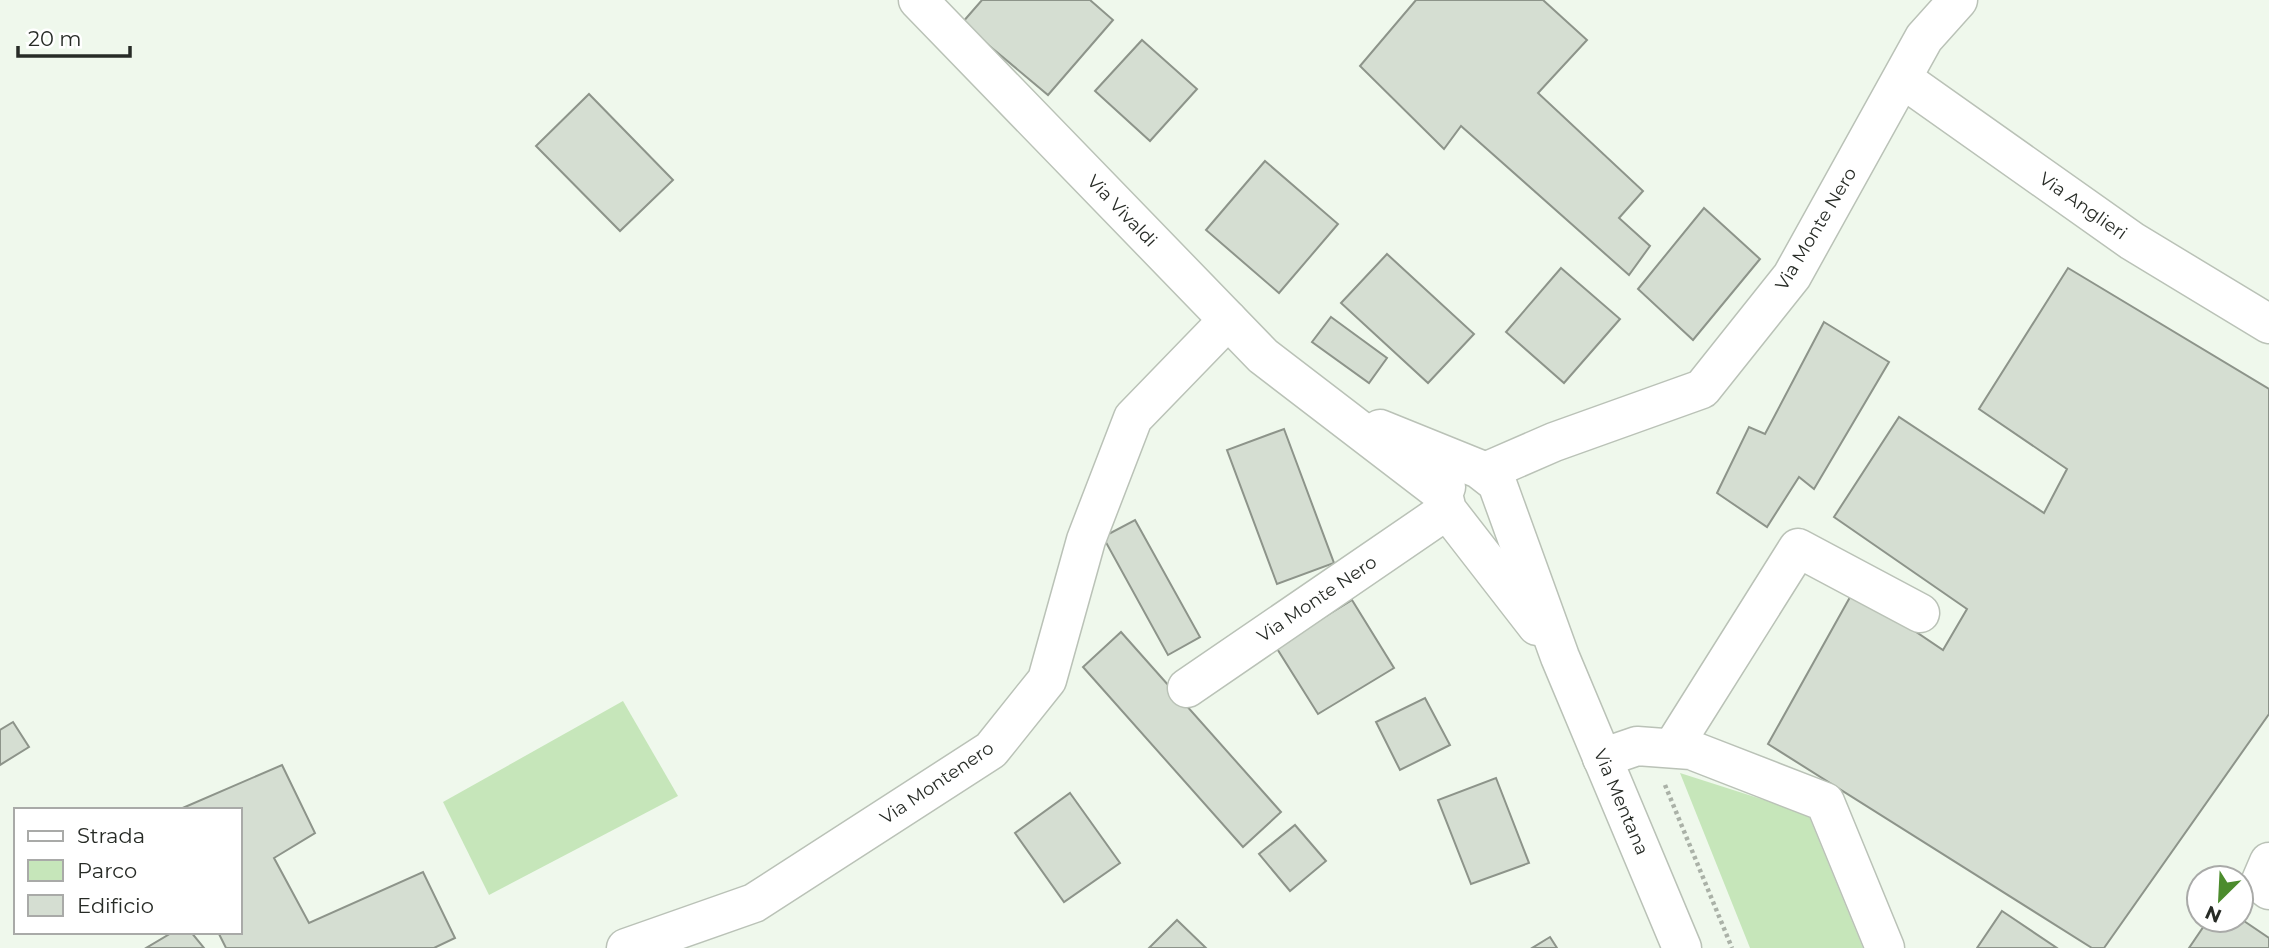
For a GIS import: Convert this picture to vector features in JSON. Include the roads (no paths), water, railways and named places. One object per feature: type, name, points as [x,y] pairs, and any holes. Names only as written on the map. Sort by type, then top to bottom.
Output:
[{"type":"street","name":"Via Vivaldi","points":[[918,0],[1263,356],[1336,411],[1449,509]]},
{"type":"street","name":"Via Monte Nero","points":[[1491,483],[1554,442],[1702,388],[1792,276],[1924,38],[1958,0]]},
{"type":"street","name":"Via Anglieri","points":[[1903,79],[2132,240],[2269,324]]},
{"type":"street","name":"Via Montenero","points":[[626,948],[754,903],[991,750],[1047,680],[1086,540],[1133,418],[1228,320]]},
{"type":"street","name":"Via Vivaldi","points":[[1336,411],[1491,483]]},
{"type":"street","points":[[1460,471],[1491,483],[1497,511],[1489,521],[1475,526],[1449,509],[1448,481],[1460,471]]},
{"type":"street","name":"Via Mentana","points":[[1491,483],[1680,947]]},
{"type":"street","name":"Via Monte Nero","points":[[1187,688],[1449,509]]},
{"type":"street","name":"Via Mentana","points":[[1449,509],[1560,657]]},
{"type":"street","points":[[1673,747],[1798,548],[1920,612]]},
{"type":"street","points":[[1602,758],[1637,746],[1692,750],[1825,802],[1885,948]]},
{"type":"street","points":[[2269,862],[2260,883],[2269,890]]}]
